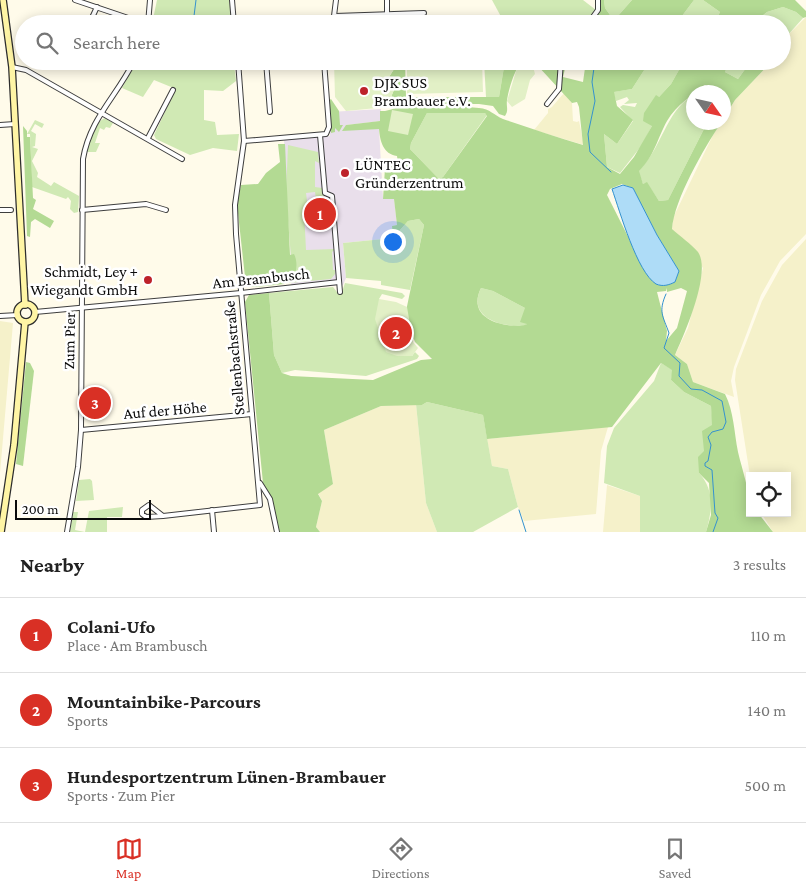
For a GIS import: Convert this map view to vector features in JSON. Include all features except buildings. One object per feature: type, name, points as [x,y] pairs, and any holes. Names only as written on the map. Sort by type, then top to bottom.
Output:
[{"type":"main road","points":[[3,0],[12,67],[25,305]]},
{"type":"main road","points":[[25,305],[32,306],[35,312],[32,320],[25,322],[18,315],[19,310],[25,305]]},
{"type":"main road","points":[[1,532],[14,445],[25,322]]},
{"type":"street","points":[[75,0],[121,15]]},
{"type":"street","points":[[148,15],[150,0]]},
{"type":"street","points":[[232,0],[233,15]]},
{"type":"street","points":[[335,15],[336,0]]},
{"type":"street","points":[[387,0],[387,15],[424,13]]},
{"type":"street","points":[[594,15],[598,10],[598,0]]},
{"type":"street","points":[[93,15],[97,7]]},
{"type":"street","points":[[26,70],[182,159]]},
{"type":"street","name":"Zum Pier","points":[[66,532],[78,465],[81,430],[82,210],[85,147],[100,112],[128,70]]},
{"type":"street","name":"Stellenbachstraße","points":[[163,516],[149,505],[142,510],[142,514],[146,517],[163,516],[260,505],[260,483],[241,293],[235,205],[244,141],[239,70]]},
{"type":"street","points":[[267,70],[270,112]]},
{"type":"street","points":[[244,141],[326,134],[329,127],[325,70]]},
{"type":"street","points":[[548,104],[559,89],[560,70]]},
{"type":"street","points":[[148,138],[173,90]]},
{"type":"street","points":[[0,125],[15,124]]},
{"type":"street","points":[[320,135],[325,193],[332,196],[340,292]]},
{"type":"street","points":[[82,210],[146,204],[166,210]]},
{"type":"street","points":[[0,210],[10,210]]},
{"type":"street","name":"Am Brambusch","points":[[35,312],[339,282]]},
{"type":"street","points":[[0,316],[18,315]]},
{"type":"street","name":"Auf der Höhe","points":[[81,430],[252,414]]},
{"type":"street","name":"Stellenbachstraße","points":[[260,483],[270,499],[277,532]]},
{"type":"street","points":[[212,510],[214,532]]},
{"type":"shaded area","points":[[806,17],[806,234],[780,261],[761,295],[734,367],[731,381],[734,397],[693,382],[687,364],[675,355],[688,328],[703,268],[672,229],[673,218],[713,135],[716,130],[731,130],[731,107],[735,100],[763,70],[791,70],[791,32]]},
{"type":"shaded area","points":[[564,93],[572,103],[573,121],[579,121],[584,145],[534,130],[548,113],[548,109]]},
{"type":"shaded area","points":[[381,109],[381,121],[346,125],[379,129],[383,198],[394,198],[397,225],[392,226],[393,238],[343,243],[346,278],[343,285],[290,290],[292,280],[284,140],[330,136],[330,112]]},
{"type":"shaded area","points":[[806,239],[806,532],[773,532],[764,517],[791,517],[791,472],[749,472],[735,380],[736,369],[762,301],[782,265]]},
{"type":"shaded area","points":[[0,321],[13,323],[0,473]]},
{"type":"shaded area","points":[[416,404],[426,503],[437,532],[320,532],[316,527],[322,501],[318,493],[333,484],[324,430],[381,406]]},
{"type":"shaded area","points":[[608,427],[601,451],[596,514],[524,521],[518,507],[508,469],[492,466],[487,439]]},
{"type":"shaded area","points":[[607,485],[640,496],[640,532],[603,532]]},
{"type":"green space","points":[[157,0],[229,0],[232,15],[154,15]]},
{"type":"green space","points":[[492,0],[583,0],[596,10],[592,15],[500,15]]},
{"type":"green space","points":[[600,0],[604,0],[605,8],[610,15],[596,15],[601,9]]},
{"type":"green space","points":[[604,0],[632,0],[619,15],[610,15],[605,8]]},
{"type":"green space","points":[[632,0],[694,0],[683,15],[619,15]]},
{"type":"green space","points":[[694,0],[703,0],[720,12],[718,15],[683,15]]},
{"type":"green space","points":[[703,0],[795,0],[806,11],[806,17],[803,18],[796,12],[783,7],[763,15],[718,15],[720,12]]},
{"type":"green space","points":[[783,7],[796,12],[803,18],[791,32],[791,15],[763,15]]},
{"type":"green space","points":[[132,70],[235,70],[236,81],[223,91],[204,90],[204,120],[215,122],[217,135],[239,134],[237,151],[213,148],[190,155],[156,139],[154,135],[176,89],[154,80],[143,97],[122,88]]},
{"type":"green space","name":"DJK SUS Brambauer e.V.","points":[[334,70],[393,70],[389,77],[398,80],[387,107],[346,111],[335,97]]},
{"type":"green space","points":[[393,70],[405,70],[406,97],[499,97],[504,70],[517,70],[507,100],[505,116],[499,114],[493,106],[479,104],[398,104],[387,107],[398,80],[389,77]]},
{"type":"green space","points":[[407,70],[482,70],[483,92],[407,94]]},
{"type":"green space","points":[[484,70],[504,70],[499,97],[486,97]]},
{"type":"green space","points":[[516,70],[534,70],[535,74],[530,80],[525,99],[512,107],[507,101]]},
{"type":"green space","points":[[542,70],[565,70],[563,77],[583,82],[585,70],[644,70],[632,89],[614,92],[617,106],[633,120],[617,144],[604,134],[607,167],[620,174],[634,157],[652,126],[643,121],[644,113],[656,95],[659,97],[671,84],[679,70],[726,70],[725,72],[738,79],[744,70],[763,70],[731,107],[731,85],[686,85],[686,100],[675,110],[667,121],[652,153],[639,171],[643,184],[647,182],[659,201],[668,200],[703,130],[716,130],[691,174],[674,217],[672,229],[698,252],[702,274],[695,304],[675,355],[687,364],[693,382],[725,394],[732,415],[738,452],[746,482],[746,517],[761,517],[773,532],[706,532],[711,515],[709,483],[699,473],[698,457],[704,451],[702,431],[712,425],[711,406],[684,392],[671,380],[672,370],[661,363],[612,427],[487,439],[483,415],[427,402],[422,405],[381,406],[324,430],[333,484],[318,494],[322,501],[316,527],[320,532],[278,532],[273,503],[263,483],[245,302],[249,295],[269,293],[274,355],[282,373],[291,376],[373,380],[421,360],[432,359],[415,342],[405,316],[424,225],[419,219],[408,221],[393,238],[392,226],[397,225],[394,199],[383,199],[385,168],[390,168],[390,163],[398,163],[397,156],[385,150],[381,142],[379,129],[342,131],[346,125],[380,121],[380,111],[406,106],[479,108],[503,119],[583,145],[577,102],[572,103]],"holes":[[[427,113],[485,113],[487,116],[443,177],[439,179],[410,149],[411,143]],[[622,184],[633,188],[657,235],[679,271],[675,282],[658,285],[648,276],[607,195],[610,189]],[[481,288],[493,291],[525,308],[520,322],[527,324],[520,326],[507,325],[493,321],[482,314],[477,303]],[[667,288],[667,292],[681,288],[687,291],[677,328],[666,341],[667,331],[657,292],[666,291]]]},
{"type":"green space","points":[[644,70],[679,70],[671,84],[659,97],[652,126],[642,145],[620,173],[607,167],[604,134],[617,144],[633,121],[620,107],[623,105],[635,107],[637,103],[624,104],[629,100],[627,97],[616,101],[613,92],[632,89]]},
{"type":"green space","points":[[726,70],[744,70],[738,79],[725,72]]},
{"type":"green space","points":[[331,99],[339,111],[340,125],[343,125],[339,132],[335,128],[335,132],[331,133],[328,101]]},
{"type":"green space","points":[[686,100],[686,130],[703,130],[668,200],[659,201],[647,183],[643,184],[638,171],[653,152],[669,121]]},
{"type":"green space","points":[[392,110],[413,114],[408,135],[388,131]]},
{"type":"green space","points":[[427,113],[485,113],[487,115],[443,177],[439,179],[410,149],[411,143]]},
{"type":"green space","points":[[105,118],[113,123],[110,128],[106,127],[104,130],[100,128],[95,143],[100,143],[96,152],[87,152],[95,128]]},
{"type":"green space","points":[[35,120],[44,124],[42,128],[35,124],[31,131],[36,134],[35,146],[32,147],[38,149],[32,161],[38,173],[37,177],[51,186],[54,182],[79,196],[78,212],[74,213],[70,209],[71,201],[68,197],[66,199],[32,187],[30,134],[27,134]]},
{"type":"green space","points":[[23,126],[27,131],[27,137],[30,137],[33,198],[36,200],[33,209],[54,221],[50,228],[35,219],[31,222],[30,237],[27,236]]},
{"type":"green space","points":[[278,144],[285,144],[290,255],[294,254],[296,271],[292,280],[285,279],[284,284],[256,287],[246,286],[237,204],[241,185],[258,184],[266,173],[280,162]]},
{"type":"green space","points":[[288,145],[318,152],[319,163],[315,161],[315,187],[322,188],[325,200],[322,205],[317,206],[315,192],[306,193],[308,209],[304,210],[306,250],[335,249],[332,252],[335,274],[331,279],[289,283],[287,277],[291,257],[286,195]]},
{"type":"green space","points":[[419,219],[424,225],[410,290],[381,285],[381,281],[346,278],[343,243],[393,238],[408,221]]},
{"type":"green space","points":[[345,283],[402,293],[405,296],[402,299],[382,294],[379,299],[412,356],[415,352],[419,356],[417,359],[366,376],[295,370],[282,373],[274,355],[269,293],[333,287],[337,292],[342,292]]},
{"type":"green space","points":[[481,288],[493,291],[525,308],[527,324],[513,326],[487,318],[479,309],[478,296]]},
{"type":"green space","points":[[379,299],[396,302],[407,307],[413,342],[418,348],[412,356],[397,356],[386,352],[375,319]]},
{"type":"green space","points":[[26,362],[30,363],[34,371],[23,466],[16,464]]},
{"type":"green space","points":[[661,363],[673,370],[671,380],[684,392],[711,406],[713,425],[699,473],[708,486],[711,501],[706,532],[640,532],[640,496],[604,483],[607,446],[614,428],[654,381]]},
{"type":"green space","points":[[427,402],[483,415],[492,466],[508,469],[518,507],[473,532],[437,532],[426,503],[416,404],[422,405]]},
{"type":"green space","points":[[90,479],[92,481],[94,500],[76,501],[79,480]]},
{"type":"green space","points":[[123,507],[122,517],[107,517],[107,532],[85,532],[89,511]]},
{"type":"green space","points":[[73,512],[78,512],[75,530],[85,532],[70,532]]},
{"type":"water","points":[[623,185],[633,188],[657,235],[679,271],[675,282],[666,285],[656,284],[642,267],[630,241],[612,189]]},
{"type":"waterway","points":[[194,15],[196,0]]},
{"type":"waterway","points":[[594,70],[592,82],[595,101],[588,134],[590,152],[611,172]]},
{"type":"waterway","points":[[666,294],[662,310],[669,333],[664,348],[680,363],[679,376],[691,389],[702,390],[722,401],[726,422],[723,429],[712,432],[708,437],[711,445],[708,461],[705,463],[705,466],[712,470],[715,513],[718,518],[713,532]]},
{"type":"waterway","points":[[519,510],[526,532]]},
{"type":"place","name":"DJK SUS Brambauer e.V.","points":[[364,91]]},
{"type":"place","name":"LÜNTEC Gründerzentrum","points":[[345,173]]},
{"type":"place","name":"Colani-Ufo","points":[[320,214]]},
{"type":"place","name":"Schmidt, Ley + Wiegandt GmbH","points":[[148,280]]},
{"type":"place","name":"Mountainbike-Parcours","points":[[396,333]]},
{"type":"place","name":"Hundesportzentrum Lünen-Brambauer","points":[[95,403]]}]
